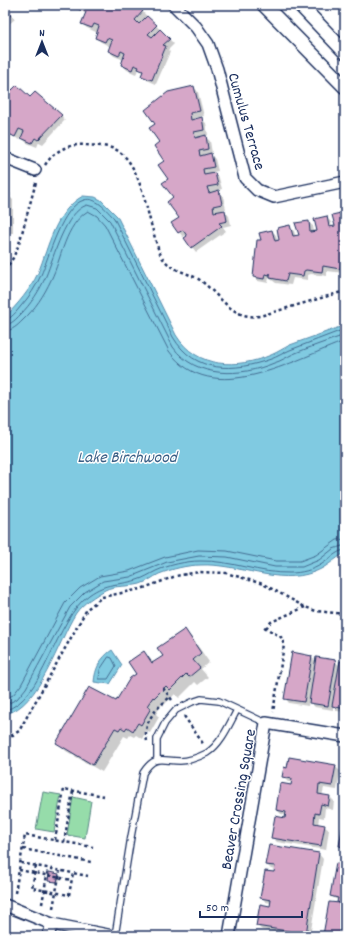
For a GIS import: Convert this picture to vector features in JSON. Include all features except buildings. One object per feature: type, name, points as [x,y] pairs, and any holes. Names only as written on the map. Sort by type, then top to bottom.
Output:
[{"type":"street","name":"Cumulus Terrace","points":[[174,5],[196,27],[208,44],[217,69],[245,178],[257,190],[274,197],[345,182]]},
{"type":"street","points":[[264,5],[345,87]]},
{"type":"street","points":[[300,5],[345,52]]},
{"type":"street","points":[[5,158],[39,171]]},
{"type":"street","name":"Beaver Crossing Square","points":[[230,936],[270,719],[345,736]]},
{"type":"street","points":[[5,905],[52,924],[114,936]]},
{"type":"street","points":[[48,936],[52,924]]},
{"type":"lane","points":[[157,760],[157,739],[160,731],[169,716],[183,705],[201,699],[210,699],[237,710],[270,719]]},
{"type":"lane","points":[[114,936],[141,780],[148,765],[157,760],[186,760],[207,753],[219,741],[237,710]]},
{"type":"path","points":[[5,270],[13,258],[19,244],[33,187],[39,171],[49,159],[65,146],[81,144],[108,147],[121,152],[132,166],[158,249],[166,262],[174,268],[199,280],[239,314],[249,318],[260,316],[345,291]]},
{"type":"path","points":[[5,735],[13,735],[19,731],[88,609],[102,597],[141,590],[176,576],[199,572],[226,573],[263,584],[305,607],[328,613],[345,614]]},
{"type":"path","points":[[270,719],[284,645],[281,637],[265,627],[271,622],[305,607]]},
{"type":"path","points":[[163,688],[172,700]]},
{"type":"path","points":[[147,745],[145,729],[149,719],[170,697]]},
{"type":"path","points":[[184,716],[204,745]]},
{"type":"path","points":[[55,840],[64,789],[104,796]]},
{"type":"path","points":[[64,842],[73,791]]},
{"type":"path","points":[[15,893],[26,835],[94,847]]},
{"type":"path","points":[[23,849],[91,862]]},
{"type":"path","points":[[20,863],[88,876]]},
{"type":"path","points":[[36,866],[32,888],[69,895],[73,873]]},
{"type":"path","points":[[42,904],[48,869]]},
{"type":"path","points":[[19,870],[72,880]]},
{"type":"path","points":[[53,908],[60,871]]},
{"type":"green space","points":[[43,792],[61,795],[54,832],[36,829]]},
{"type":"green space","points":[[73,797],[91,801],[85,838],[67,835]]},
{"type":"water","name":"Lake Birchwood","points":[[83,196],[95,197],[101,200],[117,216],[176,335],[185,346],[206,360],[232,364],[258,360],[290,345],[345,325],[345,553],[326,566],[314,572],[300,576],[286,577],[215,565],[196,565],[164,572],[140,584],[109,588],[93,597],[79,609],[69,625],[47,671],[38,686],[28,699],[17,709],[5,714],[5,317],[15,307],[35,279],[59,220],[73,203]]},
{"type":"water","points":[[112,650],[122,665],[110,684],[94,682],[99,664]]}]
